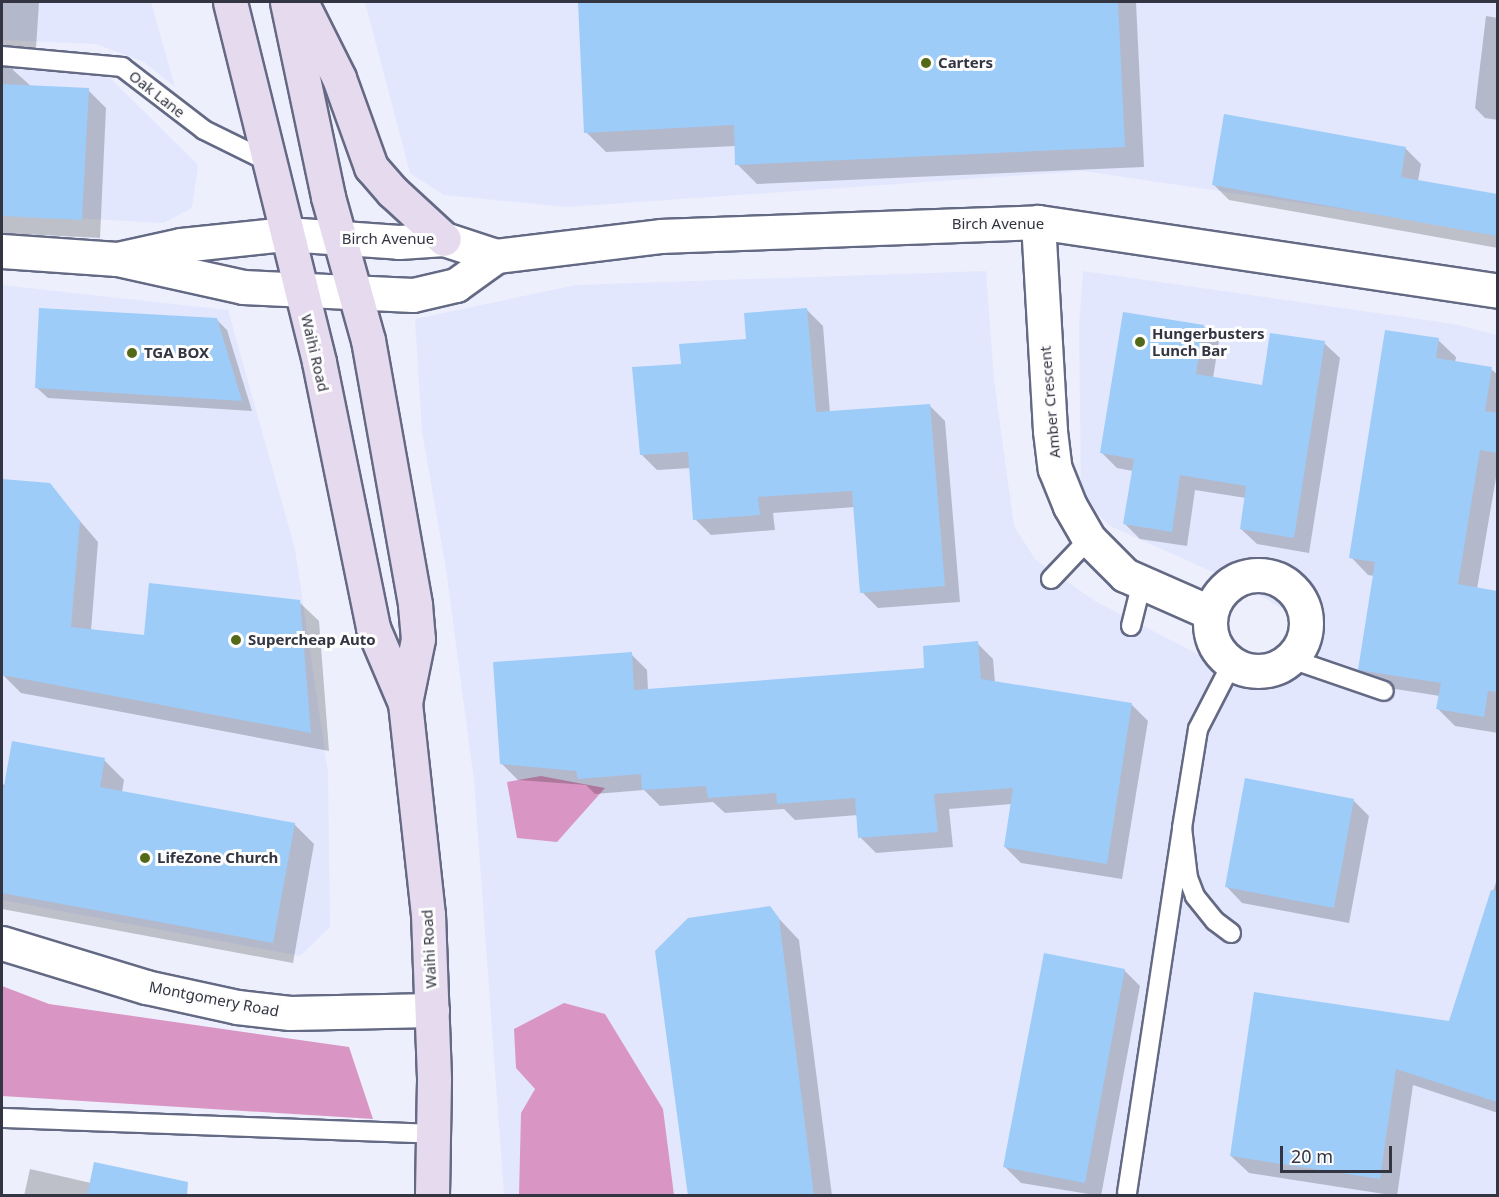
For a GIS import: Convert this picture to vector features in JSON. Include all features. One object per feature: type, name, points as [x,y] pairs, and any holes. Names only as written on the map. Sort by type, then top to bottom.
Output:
[{"type":"main road","name":"Waihi Road","points":[[230,2],[267,161],[314,237],[327,291],[319,362],[373,628],[405,703],[428,914],[432,1010],[432,1196]]},
{"type":"main road","name":"Waihi Road","points":[[288,2],[314,237],[327,291],[368,340],[415,604],[418,639],[405,703]]},
{"type":"main road","points":[[301,2],[339,78],[371,167],[393,192],[444,239]]},
{"type":"street","name":"Birch Avenue","points":[[314,237],[444,239],[496,256],[662,236],[1038,222],[1497,291]]},
{"type":"street","name":"Amber Crescent","points":[[1038,222],[1056,469],[1070,506],[1089,538],[1110,563],[1141,586],[1209,612]]},
{"type":"street","points":[[117,259],[181,245],[314,237]]},
{"type":"street","points":[[2,251],[117,259],[243,287],[327,291]]},
{"type":"street","name":"Birch Avenue","points":[[327,291],[413,296],[456,285],[496,256]]},
{"type":"street","points":[[1246,576],[1278,579],[1301,600],[1306,616],[1301,646],[1291,659],[1263,671],[1232,663],[1213,638],[1209,612],[1232,582],[1246,576]]},
{"type":"street","name":"Montgomery Road","points":[[2,943],[146,987],[237,1007],[290,1013],[432,1010]]},
{"type":"lane","name":"Oak Lane","points":[[2,56],[122,67],[204,130],[267,161]]},
{"type":"lane","points":[[1051,579],[1089,538]]},
{"type":"lane","points":[[1131,626],[1141,586]]},
{"type":"lane","points":[[1291,659],[1384,690]]},
{"type":"lane","points":[[1127,1193],[1198,729],[1232,663]]},
{"type":"lane","points":[[1182,828],[1188,878],[1196,896],[1215,921],[1231,933]]},
{"type":"lane","points":[[2,1118],[433,1134]]},
{"type":"shaded area","points":[[2,2],[151,2],[175,87],[144,62],[96,44],[2,40]]},
{"type":"shaded area","points":[[365,2],[1497,2],[1497,232],[1083,171],[567,207],[444,195],[410,173]]},
{"type":"shaded area","points":[[2,67],[102,70],[198,165],[192,208],[163,223],[2,214]]},
{"type":"shaded area","points":[[986,271],[994,380],[1014,526],[1035,559],[1095,601],[1248,680],[1295,653],[1298,618],[1244,586],[1110,526],[1081,497],[1079,325],[1083,271],[1454,324],[1497,335],[1497,1195],[504,1195],[474,781],[446,569],[422,432],[415,319],[576,285]]},
{"type":"shaded area","points":[[2,285],[228,310],[295,549],[328,772],[330,927],[300,956],[2,900]]},
{"type":"shaded area","points":[[541,776],[605,788],[557,842],[517,838],[507,782]]},
{"type":"shaded area","points":[[2,986],[49,1004],[349,1047],[373,1119],[2,1096]]},
{"type":"shaded area","points":[[564,1003],[605,1014],[663,1109],[674,1195],[519,1195],[521,1113],[535,1089],[516,1068],[514,1029]]},
{"type":"building","name":"Carters","points":[[578,2],[1118,2],[1125,147],[735,165],[734,125],[584,133]]},
{"type":"building","points":[[2,84],[89,88],[82,220],[2,216]]},
{"type":"building","points":[[1224,114],[1406,147],[1401,177],[1497,194],[1497,236],[1212,185]]},
{"type":"building","name":"TGA BOX","points":[[39,308],[217,318],[242,401],[35,388]]},
{"type":"building","points":[[807,308],[816,412],[930,404],[945,586],[860,593],[852,491],[758,497],[760,515],[693,520],[688,452],[640,455],[632,367],[681,364],[679,344],[746,339],[744,313]]},
{"type":"building","points":[[1123,312],[1204,325],[1196,374],[1262,385],[1270,333],[1325,341],[1294,538],[1240,529],[1246,486],[1180,475],[1172,532],[1123,524],[1134,459],[1100,453]]},
{"type":"building","points":[[1385,330],[1439,338],[1436,358],[1492,367],[1485,411],[1497,413],[1497,453],[1480,450],[1458,584],[1497,591],[1497,692],[1488,691],[1484,717],[1436,709],[1441,683],[1358,670],[1375,562],[1349,558]]},
{"type":"building","points":[[2,479],[50,483],[80,521],[71,627],[144,635],[149,583],[300,600],[311,733],[2,675]]},
{"type":"building","points":[[978,641],[981,679],[1132,703],[1107,864],[1004,847],[1013,788],[934,794],[938,832],[858,838],[855,798],[777,804],[776,793],[708,798],[706,786],[642,790],[641,774],[578,779],[576,771],[500,764],[493,662],[632,652],[634,690],[924,668],[923,646]]},
{"type":"building","name":"LifeZone Church","points":[[12,741],[105,758],[100,787],[295,823],[273,943],[2,893],[2,797]]},
{"type":"building","points":[[1245,778],[1354,799],[1334,908],[1225,887]]},
{"type":"building","points":[[1491,890],[1497,891],[1497,1102],[1396,1069],[1380,1179],[1230,1156],[1254,992],[1449,1021]]},
{"type":"building","points":[[770,906],[779,918],[814,1196],[688,1196],[655,951],[688,918]]},
{"type":"building","points":[[1044,953],[1125,969],[1085,1183],[1003,1167]]},
{"type":"building","points":[[94,1162],[188,1182],[187,1196],[87,1196]]},
{"type":"place","name":"Carters","points":[[926,63]]},
{"type":"place","name":"Hungerbusters Lunch Bar","points":[[1140,342]]},
{"type":"place","name":"TGA BOX","points":[[132,353]]},
{"type":"place","name":"Supercheap Auto","points":[[236,640]]},
{"type":"place","name":"LifeZone Church","points":[[145,858]]}]
